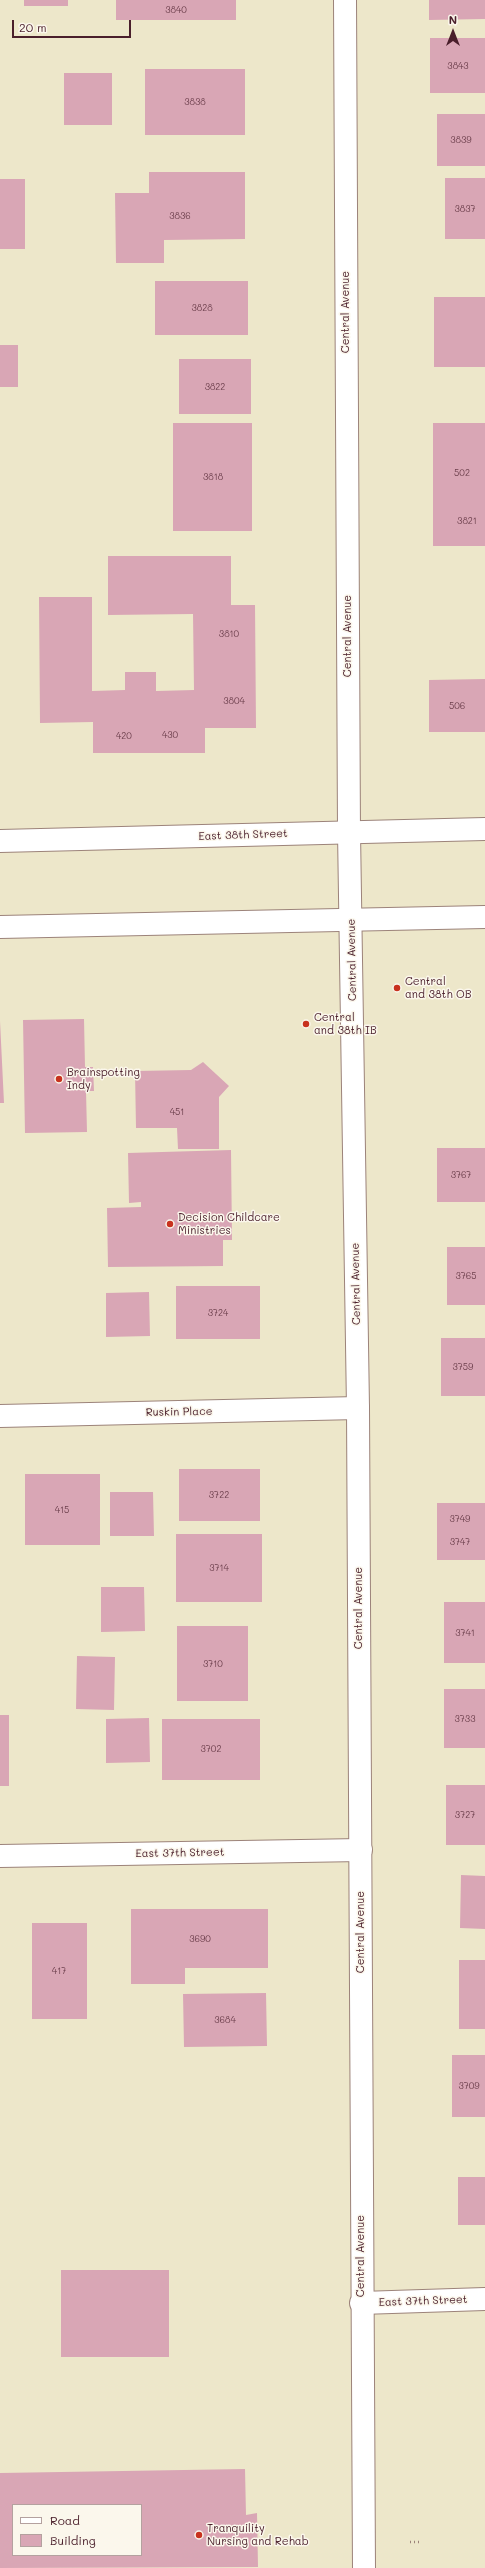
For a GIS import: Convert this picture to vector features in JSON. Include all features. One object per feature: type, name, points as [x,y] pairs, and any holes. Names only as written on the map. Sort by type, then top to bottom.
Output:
[{"type":"main road","name":"Central Avenue","points":[[345,0],[349,832],[352,920],[358,1408],[361,1850],[361,2303],[364,2568]]},
{"type":"main road","name":"East 38th Street","points":[[0,841],[485,829]]},
{"type":"main road","points":[[0,927],[485,917]]},
{"type":"main road","name":"Ruskin Place","points":[[0,1416],[358,1408]]},
{"type":"main road","name":"East 37th Street","points":[[0,1856],[361,1850]]},
{"type":"main road","name":"East 37th Street","points":[[361,2303],[485,2299]]},
{"type":"path","points":[[410,2542],[422,2542]]},
{"type":"building","points":[[24,0],[68,0],[68,6],[24,6]]},
{"type":"building","points":[[116,0],[236,0],[236,20],[116,20]]},
{"type":"building","points":[[429,0],[485,0],[485,19],[429,20]]},
{"type":"building","points":[[430,38],[485,38],[485,93],[430,93]]},
{"type":"building","points":[[145,69],[245,69],[245,135],[145,135]]},
{"type":"building","points":[[64,73],[112,73],[112,125],[64,125]]},
{"type":"building","points":[[437,114],[485,114],[485,166],[437,166]]},
{"type":"building","points":[[149,172],[245,172],[245,239],[164,240],[164,263],[116,263],[115,193],[149,193]]},
{"type":"building","points":[[445,178],[485,178],[485,239],[445,239]]},
{"type":"building","points":[[0,179],[25,179],[25,249],[0,249]]},
{"type":"building","points":[[155,281],[248,281],[248,335],[155,335]]},
{"type":"building","points":[[434,297],[485,297],[485,367],[434,367]]},
{"type":"building","points":[[0,345],[18,345],[18,387],[0,387]]},
{"type":"building","points":[[179,359],[251,359],[251,414],[179,414]]},
{"type":"building","points":[[173,423],[252,423],[252,531],[173,531]]},
{"type":"building","points":[[433,423],[485,423],[485,546],[433,546]]},
{"type":"building","points":[[108,556],[231,556],[231,605],[255,605],[256,728],[205,728],[205,753],[93,753],[93,722],[40,723],[39,597],[92,597],[92,691],[125,690],[125,672],[156,672],[156,691],[194,690],[193,614],[108,615]]},
{"type":"building","points":[[485,679],[485,732],[429,732],[429,680]]},
{"type":"building","name":"Brainspotting Indy","points":[[84,1019],[85,1067],[93,1067],[94,1091],[86,1091],[87,1132],[25,1133],[23,1020]]},
{"type":"building","points":[[0,1021],[4,1103],[0,1103]]},
{"type":"building","points":[[203,1062],[229,1086],[219,1097],[219,1149],[178,1149],[177,1128],[136,1128],[135,1071],[191,1070]]},
{"type":"building","points":[[437,1148],[485,1148],[485,1202],[437,1202]]},
{"type":"building","name":"Decision Childcare Ministries","points":[[231,1150],[232,1240],[223,1240],[223,1266],[108,1267],[107,1208],[141,1207],[141,1202],[129,1203],[128,1153]]},
{"type":"building","points":[[447,1247],[485,1247],[485,1305],[447,1305]]},
{"type":"building","points":[[176,1286],[260,1286],[260,1339],[176,1339]]},
{"type":"building","points":[[149,1292],[150,1336],[106,1337],[106,1293]]},
{"type":"building","points":[[441,1338],[485,1338],[485,1396],[441,1396]]},
{"type":"building","points":[[179,1469],[260,1469],[260,1521],[179,1521]]},
{"type":"building","points":[[25,1474],[100,1474],[100,1545],[25,1545]]},
{"type":"building","points":[[110,1492],[153,1492],[154,1536],[110,1536]]},
{"type":"building","points":[[437,1503],[485,1503],[485,1560],[437,1560]]},
{"type":"building","points":[[176,1534],[262,1534],[262,1602],[176,1602]]},
{"type":"building","points":[[101,1587],[144,1587],[145,1631],[101,1632]]},
{"type":"building","points":[[444,1602],[485,1602],[485,1663],[444,1663]]},
{"type":"building","points":[[177,1626],[248,1626],[248,1701],[177,1701]]},
{"type":"building","points":[[77,1656],[115,1657],[114,1710],[76,1709]]},
{"type":"building","points":[[444,1689],[485,1689],[485,1748],[444,1748]]},
{"type":"building","points":[[0,1715],[9,1715],[9,1786],[0,1786]]},
{"type":"building","points":[[149,1718],[150,1762],[106,1763],[106,1719]]},
{"type":"building","points":[[162,1719],[260,1719],[260,1780],[162,1780]]},
{"type":"building","points":[[446,1785],[485,1785],[485,1845],[446,1845]]},
{"type":"building","points":[[461,1875],[485,1876],[485,1929],[460,1928]]},
{"type":"building","points":[[131,1909],[268,1909],[268,1968],[185,1968],[185,1984],[131,1984]]},
{"type":"building","points":[[32,1923],[87,1923],[87,2019],[32,2019]]},
{"type":"building","points":[[459,1960],[485,1960],[485,2029],[459,2029]]},
{"type":"building","points":[[266,1993],[267,2046],[184,2047],[183,1994]]},
{"type":"building","points":[[452,2055],[485,2055],[485,2117],[452,2117]]},
{"type":"building","points":[[458,2177],[485,2177],[485,2225],[458,2225]]},
{"type":"building","points":[[61,2270],[169,2270],[169,2357],[61,2357]]},
{"type":"building","name":"Tranquility Nursing and Rehab","points":[[245,2469],[246,2515],[257,2513],[258,2567],[0,2568],[0,2473]]},
{"type":"place","name":"Central and 38th OB","points":[[397,988]]},
{"type":"place","name":"Central and 38th IB","points":[[306,1024]]},
{"type":"place","name":"Brainspotting Indy","points":[[59,1079]]},
{"type":"place","name":"Decision Childcare Ministries","points":[[170,1224]]},
{"type":"place","name":"Tranquility Nursing and Rehab","points":[[199,2535]]}]
